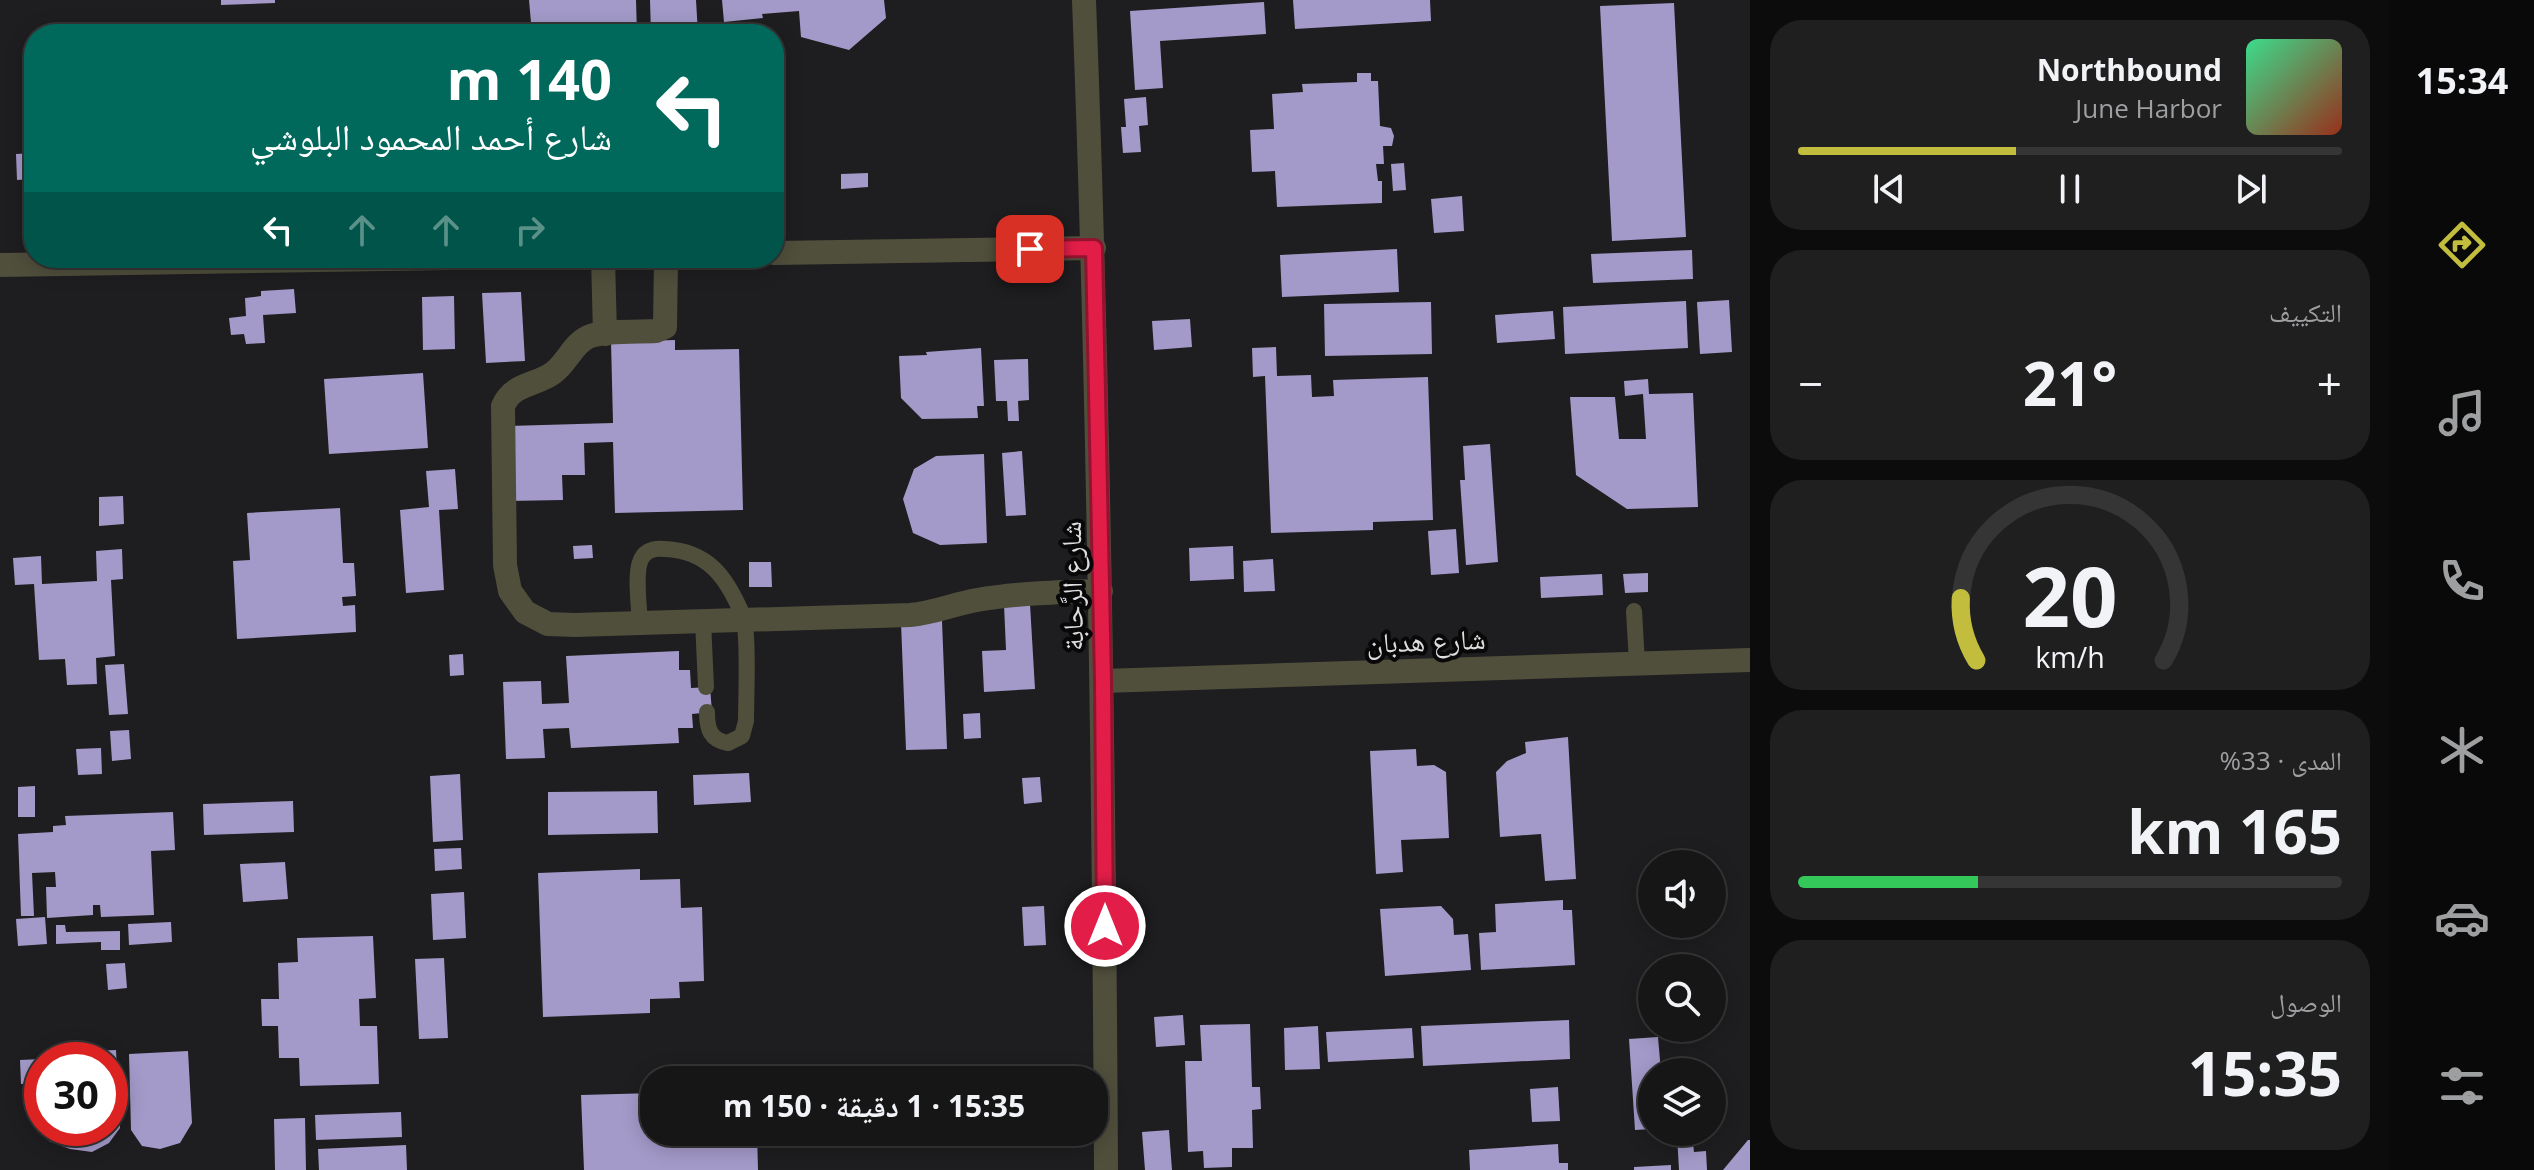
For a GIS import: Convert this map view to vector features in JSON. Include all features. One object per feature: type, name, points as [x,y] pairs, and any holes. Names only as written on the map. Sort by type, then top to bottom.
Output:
[{"type":"street","name":"شارع الرَّحابة","points":[[1084,0],[1094,248],[1103,681],[1106,1170]]},
{"type":"street","points":[[784,253],[1094,248]]},
{"type":"street","points":[[0,265],[24,265]]},
{"type":"street","points":[[603,268],[605,334]]},
{"type":"street","points":[[666,268],[665,327],[656,331],[591,335],[582,340],[562,366],[551,374],[516,388],[507,396],[503,406],[505,565],[510,591],[525,612],[548,624],[922,614],[976,600],[1101,591]]},
{"type":"street","name":"شارع هدبان","points":[[1103,681],[1750,660]]},
{"type":"lane","points":[[640,623],[639,564],[644,554],[663,548],[685,550],[703,558],[716,570],[744,620],[746,721],[742,736],[728,743],[713,738],[707,712]]},
{"type":"lane","points":[[1634,611],[1637,663]]},
{"type":"lane","points":[[703,621],[706,687]]},
{"type":"building","points":[[221,0],[275,0],[275,3],[221,5]]},
{"type":"building","points":[[529,0],[636,0],[637,24],[531,24]]},
{"type":"building","points":[[650,0],[696,0],[697,24],[651,24]]},
{"type":"building","points":[[722,0],[884,0],[886,18],[849,50],[801,37],[799,11],[762,14],[763,18],[724,22]]},
{"type":"building","points":[[1293,0],[1430,0],[1431,21],[1295,29]]},
{"type":"building","points":[[1264,2],[1266,34],[1160,41],[1163,88],[1135,90],[1130,11]]},
{"type":"building","points":[[1674,3],[1686,237],[1612,241],[1600,6]]},
{"type":"building","points":[[1357,73],[1371,73],[1371,81],[1378,81],[1380,126],[1391,128],[1394,136],[1392,146],[1383,146],[1384,164],[1376,164],[1378,181],[1382,181],[1382,203],[1277,207],[1275,171],[1252,172],[1250,130],[1274,129],[1272,94],[1303,92],[1302,84],[1357,82]]},
{"type":"building","points":[[1146,97],[1148,125],[1139,126],[1141,152],[1123,153],[1121,127],[1126,127],[1124,99]]},
{"type":"building","points":[[16,154],[24,154],[24,180],[17,180]]},
{"type":"building","points":[[1404,163],[1406,190],[1393,191],[1391,164]]},
{"type":"building","points":[[868,173],[868,187],[841,189],[841,174]]},
{"type":"building","points":[[1462,196],[1464,231],[1434,233],[1431,199]]},
{"type":"building","points":[[1397,249],[1399,292],[1282,297],[1280,255]]},
{"type":"building","points":[[1692,250],[1693,279],[1593,283],[1591,254]]},
{"type":"building","points":[[294,289],[296,313],[263,315],[265,343],[246,344],[244,334],[231,335],[229,318],[246,316],[245,298],[261,296],[261,291]]},
{"type":"building","points":[[521,292],[525,361],[486,363],[482,293]]},
{"type":"building","points":[[454,296],[455,349],[423,350],[422,297]]},
{"type":"building","points":[[1729,300],[1732,352],[1700,354],[1697,302]]},
{"type":"building","points":[[1686,301],[1688,348],[1565,354],[1563,307]]},
{"type":"building","points":[[1431,302],[1432,354],[1325,356],[1324,304]]},
{"type":"building","points":[[1553,311],[1555,339],[1497,343],[1495,315]]},
{"type":"building","points":[[1190,319],[1192,347],[1154,350],[1152,321]]},
{"type":"building","points":[[675,340],[675,350],[739,349],[743,510],[615,513],[613,442],[584,443],[585,475],[562,475],[563,500],[508,501],[506,426],[613,423],[611,342]]},
{"type":"building","points":[[1276,347],[1277,376],[1311,375],[1312,397],[1334,396],[1333,380],[1428,377],[1433,520],[1373,522],[1373,530],[1271,533],[1265,376],[1253,377],[1252,348]]},
{"type":"building","points":[[981,348],[984,406],[977,406],[978,418],[922,419],[901,398],[899,356]]},
{"type":"building","points":[[1028,359],[1029,400],[1018,401],[1019,421],[1008,421],[1007,401],[996,401],[994,360]]},
{"type":"building","points":[[423,373],[428,448],[329,454],[324,379]]},
{"type":"building","points":[[1648,379],[1649,394],[1693,393],[1698,507],[1627,509],[1576,475],[1570,397],[1615,397],[1619,439],[1646,439],[1643,394],[1625,396],[1624,381]]},
{"type":"building","points":[[1490,444],[1498,562],[1466,565],[1460,480],[1465,480],[1463,446]]},
{"type":"building","points":[[1022,451],[1026,515],[1006,516],[1002,453]]},
{"type":"building","points":[[984,454],[987,543],[940,545],[913,533],[903,499],[914,469],[936,456]]},
{"type":"building","points":[[455,469],[458,509],[439,510],[444,590],[406,593],[400,510],[429,507],[426,471]]},
{"type":"building","points":[[123,496],[124,524],[99,526],[99,497]]},
{"type":"building","points":[[340,508],[343,563],[354,563],[356,596],[342,597],[343,606],[355,605],[356,632],[237,639],[233,561],[250,560],[247,513]]},
{"type":"building","points":[[1456,529],[1459,573],[1431,575],[1428,531]]},
{"type":"building","points":[[592,545],[593,558],[574,559],[573,546]]},
{"type":"building","points":[[1233,546],[1234,579],[1190,581],[1189,548]]},
{"type":"building","points":[[122,549],[123,579],[111,580],[115,656],[96,658],[97,684],[67,685],[65,659],[39,660],[34,584],[15,585],[13,558],[41,556],[42,584],[97,581],[96,551]]},
{"type":"building","points":[[1273,559],[1275,591],[1244,592],[1243,561]]},
{"type":"building","points":[[749,562],[771,562],[772,587],[749,587]]},
{"type":"building","points":[[1648,573],[1648,592],[1625,593],[1623,574]]},
{"type":"building","points":[[1602,574],[1603,595],[1541,598],[1540,577]]},
{"type":"building","points":[[1030,604],[1035,689],[984,692],[982,651],[1006,650],[1004,605]]},
{"type":"building","points":[[942,621],[947,749],[906,750],[901,623]]},
{"type":"building","points":[[679,651],[679,670],[690,670],[691,688],[710,687],[712,712],[692,714],[693,728],[678,728],[679,743],[571,748],[569,728],[543,729],[545,758],[506,759],[503,682],[541,681],[542,704],[569,703],[566,656]]},
{"type":"building","points":[[463,654],[464,675],[450,676],[449,655]]},
{"type":"building","points":[[124,664],[128,714],[109,715],[105,665]]},
{"type":"building","points":[[980,713],[981,738],[964,739],[963,714]]},
{"type":"building","points":[[129,730],[131,759],[112,761],[110,731]]},
{"type":"building","points":[[1568,737],[1576,879],[1545,881],[1541,834],[1500,837],[1496,772],[1507,761],[1526,753],[1525,742]]},
{"type":"building","points":[[101,748],[102,774],[78,775],[76,749]]},
{"type":"building","points":[[1416,749],[1417,766],[1434,765],[1446,772],[1449,838],[1401,840],[1403,872],[1376,874],[1370,751]]},
{"type":"building","points":[[749,773],[751,802],[694,805],[693,775]]},
{"type":"building","points":[[460,774],[463,840],[433,842],[430,776]]},
{"type":"building","points":[[1040,777],[1042,802],[1024,804],[1022,778]]},
{"type":"building","points":[[35,786],[35,817],[18,817],[18,787]]},
{"type":"building","points":[[657,791],[658,833],[548,835],[548,792]]},
{"type":"building","points":[[293,801],[294,832],[204,835],[203,804]]},
{"type":"building","points":[[173,812],[175,850],[151,851],[154,915],[101,917],[100,905],[93,905],[93,915],[47,918],[46,887],[56,887],[55,872],[32,873],[34,916],[21,916],[18,834],[53,832],[53,826],[66,825],[65,816]]},
{"type":"building","points":[[461,848],[462,869],[435,871],[434,849]]},
{"type":"building","points":[[285,862],[288,899],[243,902],[240,864]]},
{"type":"building","points":[[640,869],[640,880],[680,879],[681,908],[702,907],[704,981],[679,982],[680,998],[650,999],[650,1013],[543,1017],[538,873]]},
{"type":"building","points":[[464,892],[466,938],[433,940],[431,894]]},
{"type":"building","points":[[1563,900],[1563,910],[1572,910],[1575,965],[1481,970],[1479,933],[1496,932],[1495,904]]},
{"type":"building","points":[[1044,906],[1046,945],[1024,946],[1022,907]]},
{"type":"building","points":[[1441,906],[1453,919],[1454,935],[1468,934],[1471,970],[1385,976],[1380,909]]},
{"type":"building","points":[[45,917],[47,944],[18,946],[16,919]]},
{"type":"building","points":[[171,922],[172,942],[129,945],[128,924]]},
{"type":"building","points":[[56,925],[65,925],[66,932],[120,931],[120,950],[101,950],[101,942],[56,944]]},
{"type":"building","points":[[373,936],[376,998],[359,999],[360,1026],[377,1026],[379,1084],[300,1086],[299,1058],[279,1058],[278,1026],[262,1026],[261,999],[279,999],[278,963],[298,962],[297,938]]},
{"type":"building","points":[[444,958],[448,1038],[419,1039],[415,959]]},
{"type":"building","points":[[125,963],[127,988],[108,990],[106,964]]},
{"type":"building","points":[[1183,1015],[1185,1045],[1156,1047],[1154,1017]]},
{"type":"building","points":[[1569,1020],[1570,1059],[1423,1066],[1421,1026]]},
{"type":"building","points":[[1250,1024],[1252,1087],[1260,1087],[1261,1109],[1252,1110],[1253,1148],[1232,1148],[1232,1167],[1204,1168],[1203,1151],[1188,1152],[1185,1061],[1202,1061],[1200,1025]]},
{"type":"building","points":[[1318,1026],[1320,1069],[1285,1070],[1284,1028]]},
{"type":"building","points":[[1412,1028],[1414,1058],[1328,1062],[1326,1032]]},
{"type":"building","points":[[1629,1039],[1658,1042],[1660,1058],[1638,1058],[1638,1130],[1635,1130]]},
{"type":"building","points":[[188,1051],[192,1123],[180,1143],[160,1149],[142,1146],[131,1130],[129,1054]]},
{"type":"building","points":[[20,1060],[24,1060],[24,1084],[21,1084]]},
{"type":"building","points":[[1558,1087],[1560,1121],[1532,1122],[1530,1089]]},
{"type":"building","points":[[640,1093],[640,1146],[757,1146],[758,1170],[584,1170],[581,1095]]},
{"type":"building","points":[[401,1112],[402,1137],[316,1140],[315,1115]]},
{"type":"building","points":[[305,1118],[306,1170],[275,1170],[274,1119]]},
{"type":"building","points":[[1169,1130],[1172,1170],[1145,1170],[1142,1132]]},
{"type":"building","points":[[1748,1140],[1750,1170],[1723,1170]]},
{"type":"building","points":[[1558,1144],[1559,1163],[1568,1163],[1568,1170],[1470,1170],[1469,1150]]},
{"type":"building","points":[[406,1145],[407,1170],[319,1170],[318,1149]]},
{"type":"building","points":[[62,1146],[103,1146],[92,1152]]},
{"type":"building","points":[[1678,1146],[1693,1146],[1694,1152],[1706,1151],[1707,1170],[1679,1170]]},
{"type":"building","points":[[1671,1165],[1671,1170],[1634,1170],[1634,1167]]},
{"type":"route","points":[[1030,249],[1094,248],[1105,926]]}]
